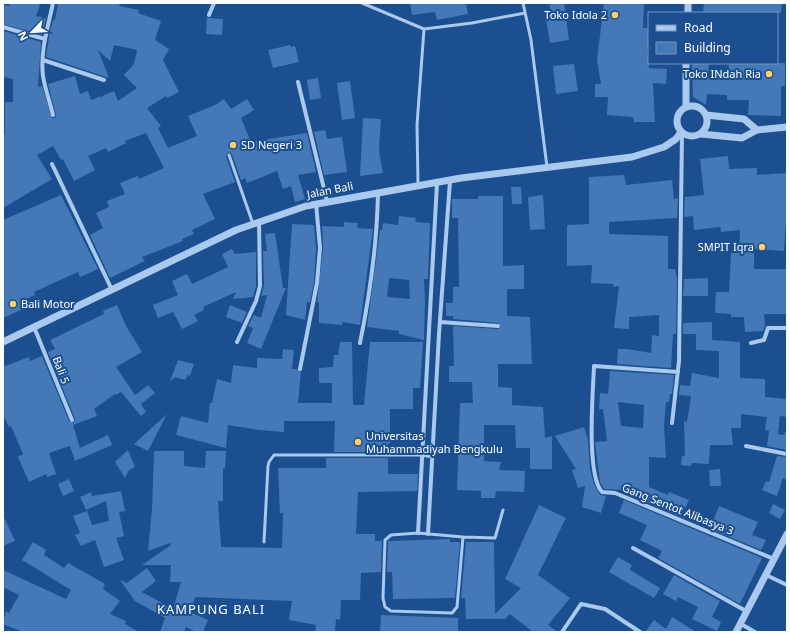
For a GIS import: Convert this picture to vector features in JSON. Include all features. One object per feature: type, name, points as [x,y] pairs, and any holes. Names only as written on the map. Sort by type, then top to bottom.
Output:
[{"type":"street","points":[[52,115],[43,76],[43,60],[45,39],[53,3]]},
{"type":"street","points":[[209,15],[214,3]]},
{"type":"street","points":[[3,27],[45,39]]},
{"type":"street","points":[[43,60],[104,80]]},
{"type":"street","points":[[686,64],[686,107]]},
{"type":"street","points":[[298,82],[327,201]]},
{"type":"street","points":[[701,134],[707,124],[706,115],[700,108],[691,106],[686,107],[680,112],[677,118],[677,126],[682,133],[693,137],[701,134],[742,138],[757,130],[787,127]]},
{"type":"street","points":[[706,115],[744,119],[757,130]]},
{"type":"street","points":[[672,423],[678,372],[682,133]]},
{"type":"street","name":"Jalan Bali","points":[[3,342],[256,222],[316,203],[450,181],[632,157],[670,143],[682,133]]},
{"type":"street","points":[[52,164],[112,290]]},
{"type":"street","points":[[428,534],[440,322],[450,181]]},
{"type":"street","points":[[418,533],[421,455],[437,183]]},
{"type":"street","points":[[360,343],[366,313],[377,226],[378,192]]},
{"type":"street","points":[[300,369],[317,283],[320,248],[316,203]]},
{"type":"street","points":[[237,342],[256,302],[260,286],[256,222]]},
{"type":"street","points":[[440,322],[498,326]]},
{"type":"street","name":"Bali 5","points":[[34,326],[55,377],[54,380],[72,420]]},
{"type":"street","points":[[751,343],[764,340],[768,328],[787,328]]},
{"type":"street","name":"Gang Sentot Alibasya 3","points":[[678,372],[594,366],[592,429],[594,473],[597,487],[602,492],[615,492],[775,559]]},
{"type":"street","points":[[746,446],[787,454]]},
{"type":"street","points":[[736,632],[746,611],[784,544],[787,534]]},
{"type":"street","points":[[633,548],[746,611]]},
{"type":"street","points":[[766,575],[787,585]]},
{"type":"street","points":[[562,632],[581,604],[605,609],[640,632]]},
{"type":"street","points":[[741,624],[756,632]]},
{"type":"lane","points":[[362,3],[424,29],[472,23],[525,13]]},
{"type":"lane","points":[[523,3],[531,40],[547,167]]},
{"type":"lane","points":[[418,187],[417,125],[424,29]]},
{"type":"lane","points":[[230,155],[256,222]]},
{"type":"lane","points":[[264,542],[268,466],[274,455],[421,455],[433,457]]},
{"type":"lane","points":[[463,537],[457,607],[455,611],[448,614],[389,610],[385,607],[383,598],[385,540],[391,535],[418,533],[495,538],[503,510]]},
{"type":"building","points":[[10,3],[34,3],[40,5],[36,16],[46,18],[42,35],[3,24],[3,5],[9,6]]},
{"type":"building","points":[[58,3],[120,3],[119,6],[139,10],[138,13],[161,21],[155,40],[169,49],[163,60],[179,92],[167,98],[166,96],[147,108],[161,126],[158,128],[168,148],[197,136],[188,116],[215,105],[224,99],[231,109],[247,99],[254,110],[241,118],[251,142],[307,133],[316,172],[298,175],[305,199],[295,202],[291,186],[283,189],[277,171],[247,183],[245,178],[241,180],[232,154],[228,152],[226,156],[235,182],[203,194],[215,219],[192,230],[194,234],[182,239],[183,241],[142,257],[145,261],[110,278],[90,235],[103,228],[96,213],[109,207],[107,201],[125,194],[120,183],[138,176],[139,179],[164,168],[146,133],[125,141],[126,143],[108,152],[106,148],[88,156],[95,170],[74,181],[63,159],[61,160],[53,146],[37,155],[52,179],[3,208],[3,135],[5,134],[5,102],[13,102],[13,79],[3,77],[3,31],[41,42],[38,87],[42,86],[52,118],[55,118],[56,115],[48,84],[75,76],[80,94],[88,91],[91,100],[101,96],[100,99],[104,95],[114,91],[118,101],[137,88],[124,75],[134,64],[137,50],[114,45],[110,61],[98,50],[109,78],[46,57],[50,31],[53,20],[55,20]]},
{"type":"building","points":[[410,3],[466,3],[468,14],[437,20],[435,12],[412,15]]},
{"type":"building","points":[[549,3],[564,3],[569,40],[550,43],[545,13],[551,12]]},
{"type":"building","points":[[604,3],[644,3],[643,28],[648,28],[647,49],[649,68],[667,69],[666,84],[653,83],[655,122],[634,122],[633,117],[607,115],[608,97],[595,97],[595,84],[601,84],[597,60]]},
{"type":"building","points":[[704,3],[782,3],[781,13],[703,12]]},
{"type":"building","points":[[207,18],[223,19],[222,35],[206,34]]},
{"type":"building","points":[[290,45],[291,47],[295,46],[299,62],[273,68],[268,50]]},
{"type":"building","points":[[785,63],[785,86],[781,86],[781,116],[748,115],[749,100],[727,100],[727,95],[707,94],[706,105],[693,97],[692,64],[709,64],[708,78],[727,80],[729,64]]},
{"type":"building","points":[[574,64],[578,91],[556,94],[553,66]]},
{"type":"building","points":[[318,78],[321,98],[310,100],[307,80]]},
{"type":"building","points":[[350,81],[355,118],[342,120],[337,83]]},
{"type":"building","points":[[363,118],[381,119],[379,151],[383,173],[360,176]]},
{"type":"building","points":[[325,130],[327,139],[342,137],[347,172],[324,175],[314,132]]},
{"type":"building","name":"SMPIT Iqra","points":[[728,156],[729,169],[757,168],[757,175],[787,173],[787,217],[784,251],[754,249],[754,269],[787,269],[787,314],[764,314],[765,326],[763,331],[745,332],[744,317],[731,317],[731,314],[715,313],[716,292],[729,292],[731,253],[739,253],[740,230],[721,232],[720,227],[694,230],[693,216],[684,217],[685,197],[704,195],[700,159]]},
{"type":"building","points":[[624,175],[626,185],[672,180],[674,199],[678,198],[677,218],[609,222],[609,234],[668,236],[668,269],[675,269],[677,279],[676,334],[673,334],[671,368],[617,364],[618,349],[651,353],[652,335],[659,336],[659,315],[629,317],[629,329],[614,328],[619,286],[614,287],[613,284],[591,283],[592,265],[567,266],[567,225],[589,224],[589,177]]},
{"type":"building","points":[[511,187],[521,187],[522,204],[512,204]]},
{"type":"building","points":[[61,195],[98,269],[80,277],[78,272],[34,292],[35,295],[22,301],[25,308],[3,318],[3,220]]},
{"type":"building","points":[[543,195],[545,229],[530,230],[528,197]]},
{"type":"building","points":[[478,196],[503,196],[503,266],[524,265],[524,289],[507,289],[507,316],[530,317],[532,364],[498,364],[498,387],[512,388],[512,405],[543,407],[545,438],[552,436],[552,469],[530,469],[530,448],[516,448],[515,425],[484,425],[484,461],[501,462],[499,470],[525,471],[524,492],[496,491],[495,498],[481,498],[481,491],[457,490],[460,403],[473,403],[472,382],[449,382],[449,366],[454,366],[453,326],[498,329],[501,327],[498,323],[453,319],[453,316],[446,316],[446,303],[453,303],[453,287],[459,287],[458,218],[452,218],[452,199],[478,199]]},
{"type":"building","points":[[399,216],[416,218],[415,222],[430,223],[428,279],[424,279],[424,340],[399,334],[399,331],[367,327],[380,230],[382,230],[383,223],[398,225]],"holes":[[[389,278],[409,280],[410,299],[387,297]]]},
{"type":"building","points":[[344,222],[358,223],[357,228],[373,229],[360,325],[343,322],[342,325],[319,323],[319,302],[317,302],[323,248],[322,226],[344,227]]},
{"type":"building","points":[[292,224],[314,225],[316,248],[314,283],[310,302],[307,302],[305,320],[286,315]]},
{"type":"building","points":[[275,233],[283,288],[286,288],[261,349],[247,343],[253,328],[248,326],[254,315],[261,318],[267,295],[261,296],[264,286],[263,251],[267,251],[265,234]]},
{"type":"building","points":[[232,249],[235,254],[256,252],[256,286],[253,297],[233,299],[236,292],[203,307],[204,310],[194,315],[198,321],[182,329],[173,312],[158,318],[153,305],[178,295],[172,281],[187,274],[192,284],[228,267],[222,254]]},
{"type":"building","points":[[708,278],[708,296],[683,296],[684,279]]},
{"type":"building","points":[[117,305],[126,326],[142,352],[116,367],[135,395],[148,385],[155,393],[141,404],[146,412],[141,416],[121,392],[116,395],[115,394],[94,409],[97,416],[73,425],[80,448],[108,435],[112,445],[75,461],[70,446],[49,453],[56,474],[47,477],[46,474],[29,482],[18,457],[23,454],[11,426],[9,427],[3,415],[3,367],[29,357],[30,361],[42,356],[69,421],[74,423],[75,419],[48,352],[55,349],[50,340],[104,314],[103,311]]},
{"type":"building","points":[[230,305],[247,312],[242,323],[226,317]]},
{"type":"building","points":[[712,322],[712,340],[740,342],[740,378],[765,379],[765,397],[787,399],[787,417],[780,416],[778,434],[784,435],[785,432],[787,432],[787,450],[767,446],[769,431],[765,430],[767,417],[741,414],[741,428],[731,428],[733,445],[710,445],[709,464],[692,463],[691,466],[681,465],[682,456],[685,456],[684,421],[687,422],[691,396],[679,395],[680,385],[690,386],[692,373],[719,378],[719,351],[696,350],[696,334],[683,334],[683,323]]},
{"type":"building","points":[[340,342],[352,342],[353,405],[364,405],[370,342],[423,342],[420,388],[413,388],[413,409],[390,409],[390,443],[388,443],[388,452],[334,452],[335,421],[284,421],[284,432],[228,425],[226,448],[176,435],[181,416],[208,423],[210,403],[212,403],[217,379],[231,383],[233,365],[257,368],[257,358],[282,359],[283,349],[294,350],[292,369],[297,369],[301,372],[298,403],[332,403],[332,383],[319,383],[319,368],[333,367],[334,355],[338,355]]},
{"type":"building","points":[[178,360],[194,364],[190,376],[188,375],[185,380],[175,377],[170,381]]},
{"type":"building","points":[[610,371],[674,375],[672,394],[670,394],[669,402],[666,402],[664,426],[666,458],[649,457],[649,487],[668,495],[669,492],[689,500],[681,517],[627,494],[628,490],[604,489],[600,482],[595,442],[607,441],[603,409],[599,409],[600,393],[608,394]],"holes":[[[618,402],[644,405],[643,428],[621,426]]]},
{"type":"building","points":[[167,414],[148,451],[134,444]]},
{"type":"building","points":[[584,427],[588,440],[590,469],[594,484],[600,495],[606,496],[601,513],[582,507],[585,486],[578,488],[572,470],[576,469],[555,436]]},
{"type":"building","points":[[128,450],[135,467],[129,470],[125,478],[115,462]]},
{"type":"building","points":[[154,451],[184,451],[184,466],[205,468],[206,451],[226,451],[225,468],[223,468],[223,501],[218,501],[221,547],[282,548],[283,513],[280,513],[278,468],[326,468],[326,458],[388,458],[388,474],[418,474],[417,491],[358,492],[356,534],[375,534],[375,541],[382,541],[381,572],[361,573],[360,600],[341,600],[340,620],[336,619],[335,632],[315,632],[316,625],[289,620],[292,601],[195,597],[190,612],[208,620],[203,632],[196,632],[186,627],[184,632],[160,632],[165,618],[135,601],[120,580],[127,583],[147,568],[156,581],[142,592],[173,609],[181,582],[170,582],[171,565],[142,565],[171,545],[170,543],[148,551],[152,509]]},
{"type":"building","points":[[777,456],[787,457],[787,480],[783,478],[777,496],[762,490],[766,481],[769,482]]},
{"type":"building","points":[[720,469],[721,486],[710,486],[709,470]]},
{"type":"building","points":[[69,479],[74,491],[63,496],[58,484]]},
{"type":"building","points":[[121,491],[125,511],[119,512],[124,536],[116,538],[124,560],[104,567],[95,540],[81,546],[75,535],[80,533],[73,516],[87,511],[92,525],[109,521],[106,501],[86,510],[80,497],[91,492],[92,496]]},
{"type":"building","points":[[624,500],[762,558],[740,604],[658,558],[662,551],[640,540],[647,525],[619,513]]},
{"type":"building","points":[[773,504],[785,510],[780,519],[769,513]]},
{"type":"building","points":[[539,505],[566,518],[538,575],[570,598],[548,625],[558,632],[533,632],[510,614],[505,619],[466,619],[465,598],[461,598],[466,542],[494,542],[495,614],[521,588],[505,579]]},
{"type":"building","points":[[719,506],[758,522],[752,535],[766,540],[761,550],[710,529]]},
{"type":"building","points":[[3,515],[15,541],[3,546]]},
{"type":"building","points":[[450,539],[450,542],[460,542],[455,598],[393,599],[392,572],[387,572],[388,541]]},
{"type":"building","points":[[33,542],[46,550],[44,555],[64,568],[68,563],[105,584],[103,589],[120,601],[110,614],[126,621],[125,624],[139,632],[23,632],[3,624],[6,611],[9,613],[19,595],[3,587],[3,570],[66,599],[71,590],[22,560]]},
{"type":"building","points":[[618,557],[632,565],[630,570],[660,588],[654,598],[609,572]]},
{"type":"building","points":[[674,575],[720,601],[712,617],[721,622],[717,631],[692,619],[698,607],[678,597],[676,601],[663,594]]},
{"type":"building","points":[[381,615],[458,618],[458,632],[380,632]]},
{"type":"building","points":[[672,617],[696,632],[645,632],[654,620],[666,629]]},
{"type":"place","name":"Toko Idola 2","points":[[615,15]]},
{"type":"place","name":"Toko INdah Ria","points":[[769,74]]},
{"type":"place","name":"SD Negeri 3","points":[[233,145]]},
{"type":"place","name":"SMPIT Iqra","points":[[762,247]]},
{"type":"place","name":"Bali Motor","points":[[13,304]]},
{"type":"place","name":"Universitas Muhammadiyah Bengkulu","points":[[358,442]]},
{"type":"district","name":"KAMPUNG BALI","points":[[211,609]]}]
